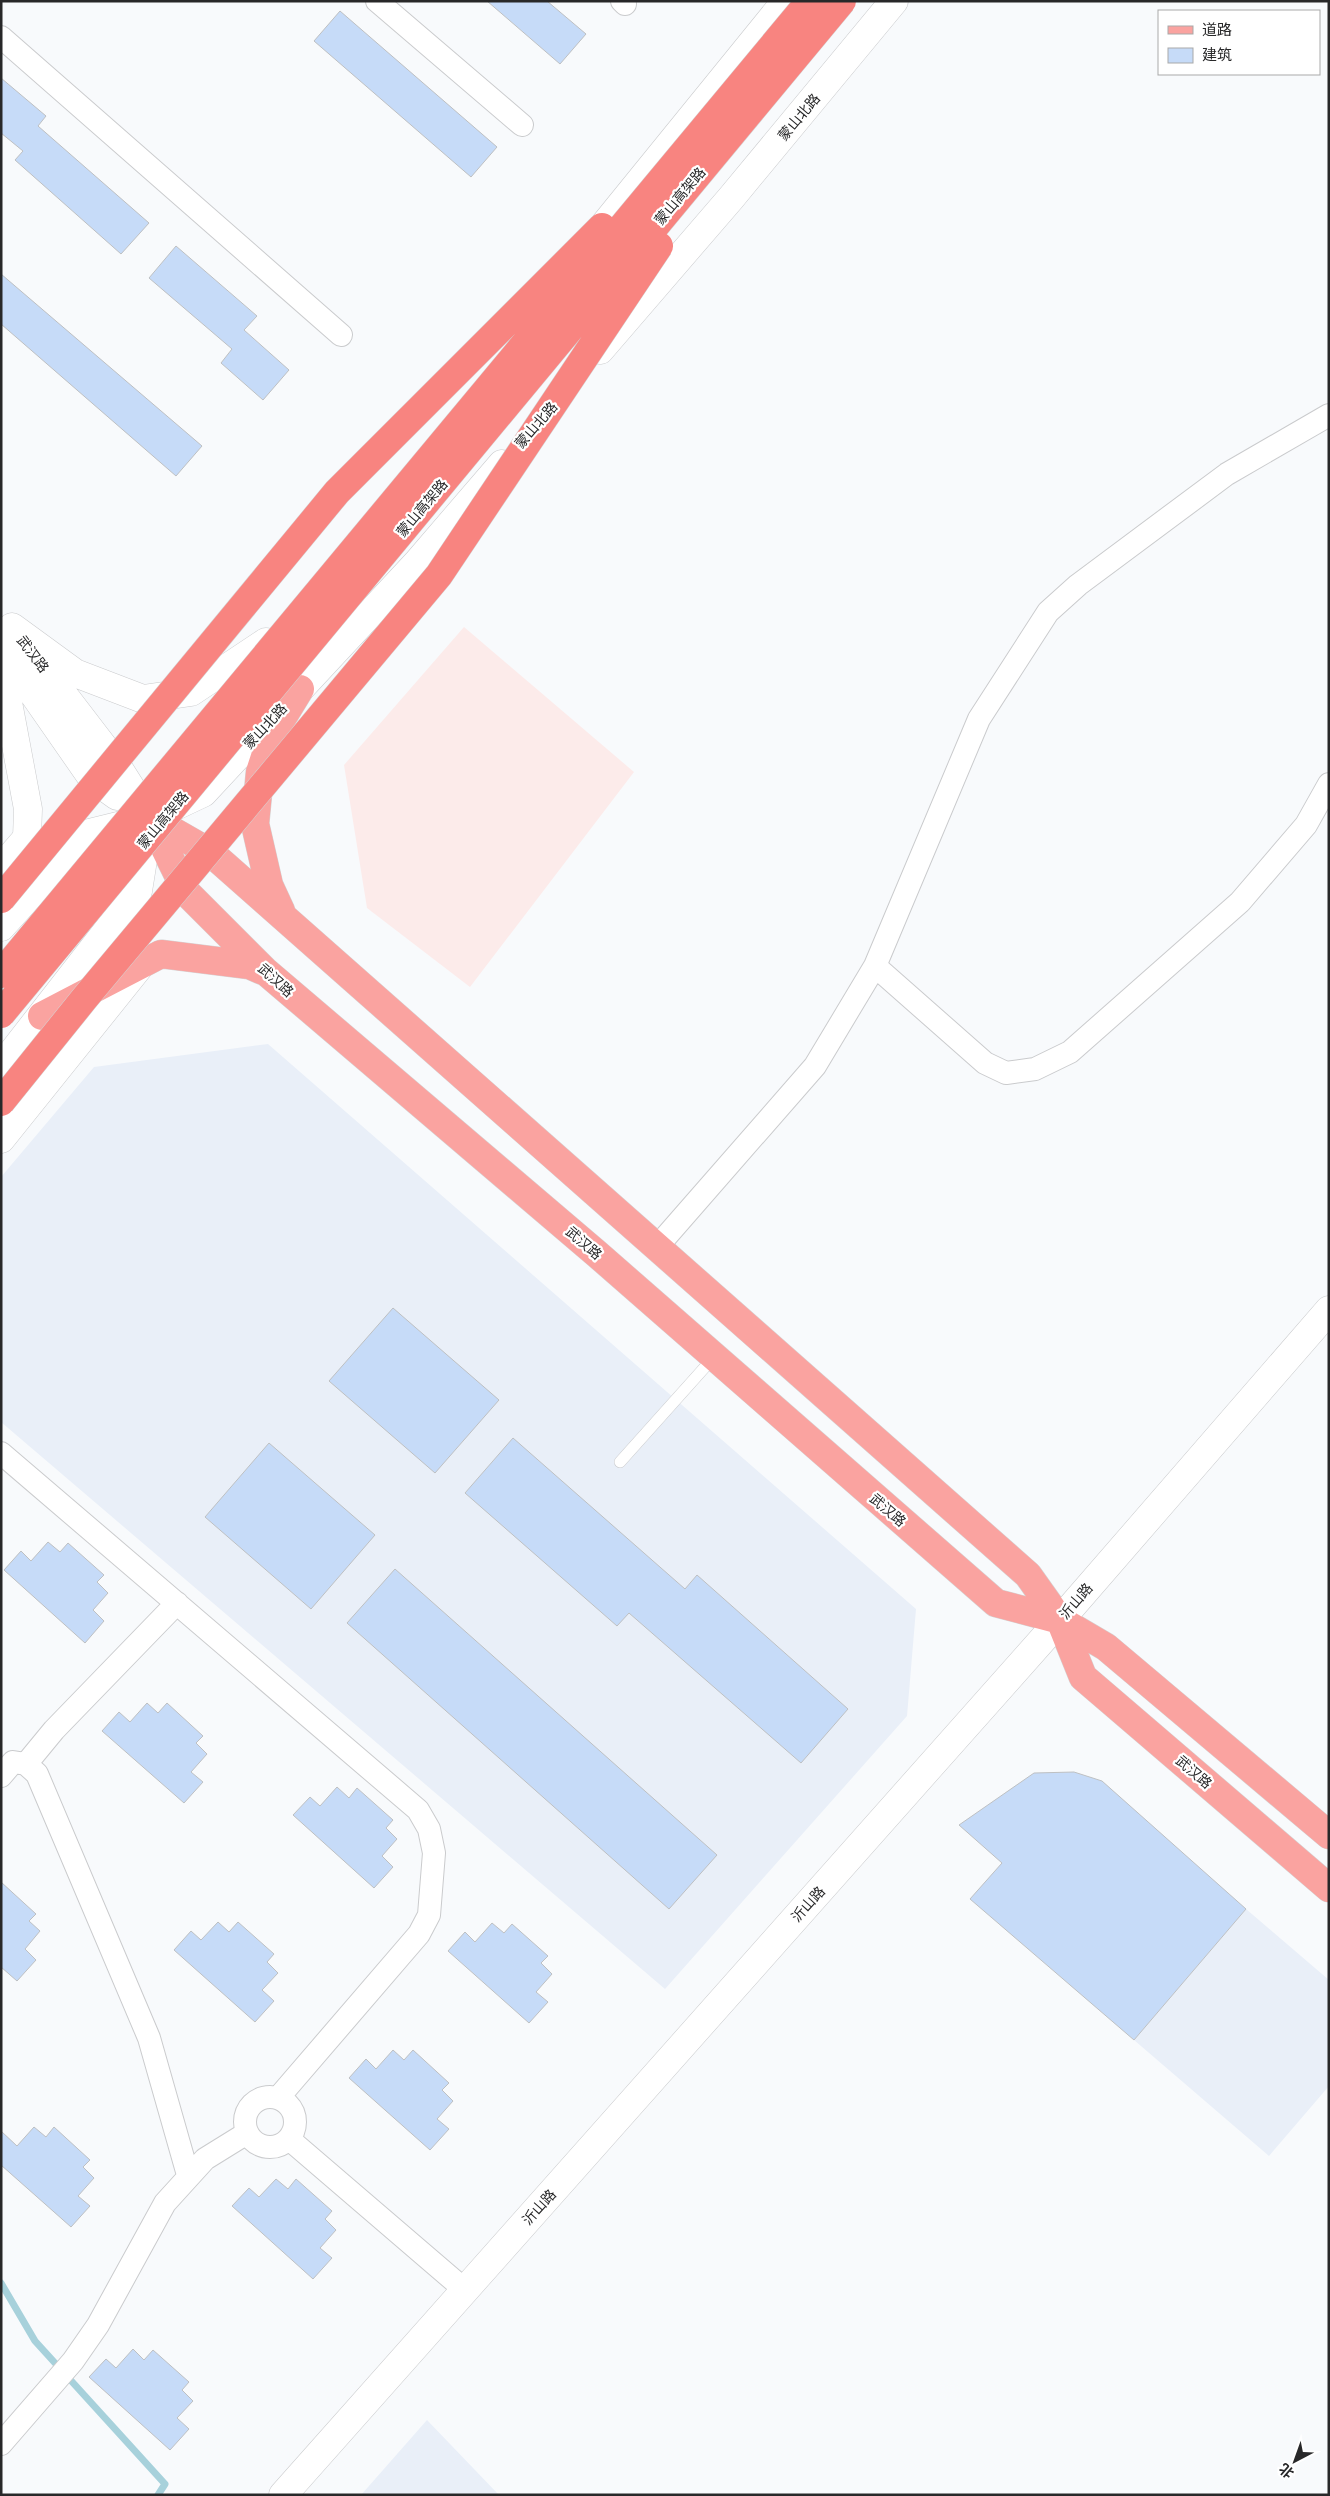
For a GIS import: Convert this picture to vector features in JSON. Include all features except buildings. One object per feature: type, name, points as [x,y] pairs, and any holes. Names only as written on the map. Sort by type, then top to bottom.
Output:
[{"type":"highway","name":"蒙山高架路","points":[[1,1014],[733,113],[810,1]]},
{"type":"highway","name":"蒙山高架路","points":[[1,974],[733,113],[842,1]]},
{"type":"highway","points":[[3,916],[337,492],[733,113]]},
{"type":"highway","points":[[1,1102],[84,999],[439,575],[733,113]]},
{"type":"main road","points":[[1,1067],[138,891],[150,818],[169,759],[786,1]]},
{"type":"main road","name":"蒙山北路","points":[[3,916],[85,834],[150,818],[203,792],[417,563],[731,198],[894,1]]},
{"type":"main road","points":[[5,630],[75,673],[143,699],[191,692],[266,642]]},
{"type":"main road","name":"武汉路","points":[[5,630],[92,778],[150,818],[211,853],[1028,1575],[1060,1620],[1083,1677],[1329,1888]]},
{"type":"main road","points":[[1,665],[28,809],[26,838],[3,916]]},
{"type":"main road","points":[[283,917],[269,885],[255,824],[260,772],[272,735],[300,689]]},
{"type":"main road","name":"武汉路","points":[[150,818],[187,893],[265,971],[714,1357],[996,1603],[1060,1620],[1106,1647],[1329,1835]]},
{"type":"main road","points":[[1,868],[26,838]]},
{"type":"main road","points":[[42,1016],[161,954],[249,965],[265,971]]},
{"type":"main road","points":[[1,1139],[143,962]]},
{"type":"main road","name":"沂山路","points":[[283,2495],[1060,1620],[1329,1310]]},
{"type":"street","points":[[376,1],[522,125]]},
{"type":"street","points":[[1,37],[341,335]]},
{"type":"street","points":[[656,1248],[815,1066],[875,966],[979,720],[1048,612],[1078,585],[1227,474],[1329,415]]},
{"type":"street","points":[[875,966],[985,1063],[1006,1073],[1036,1069],[1070,1052],[1240,902],[1306,824],[1329,784]]},
{"type":"street","points":[[1,1453],[418,1810],[429,1830],[434,1853],[429,1914],[419,1934],[278,2098]]},
{"type":"street","points":[[26,1764],[54,1730],[177,1603]]},
{"type":"street","points":[[1,1776],[13,1762],[26,1764],[37,1774],[149,2038],[188,2175]]},
{"type":"street","points":[[262,2098],[278,2098],[291,2108],[295,2116],[296,2124],[289,2139],[275,2148],[266,2148],[252,2140],[247,2133],[245,2125],[249,2108],[262,2098]]},
{"type":"street","points":[[1,2444],[73,2361],[98,2325],[165,2203],[188,2175],[205,2159],[247,2133]]},
{"type":"street","points":[[289,2139],[465,2290]]},
{"type":"lane","points":[[620,1462],[714,1357]]},
{"type":"shaded area","points":[[464,627],[634,772],[470,987],[367,908],[344,765]]},
{"type":"shaded area","points":[[268,1044],[916,1609],[907,1716],[665,1989],[1,1422],[1,1177],[94,1067]]},
{"type":"shaded area","points":[[1246,1909],[1329,1980],[1329,2086],[1269,2156],[1134,2040]]},
{"type":"shaded area","points":[[427,2420],[499,2495],[361,2495]]},
{"type":"waterway","points":[[1,2283],[35,2341],[165,2484],[158,2495]]}]
